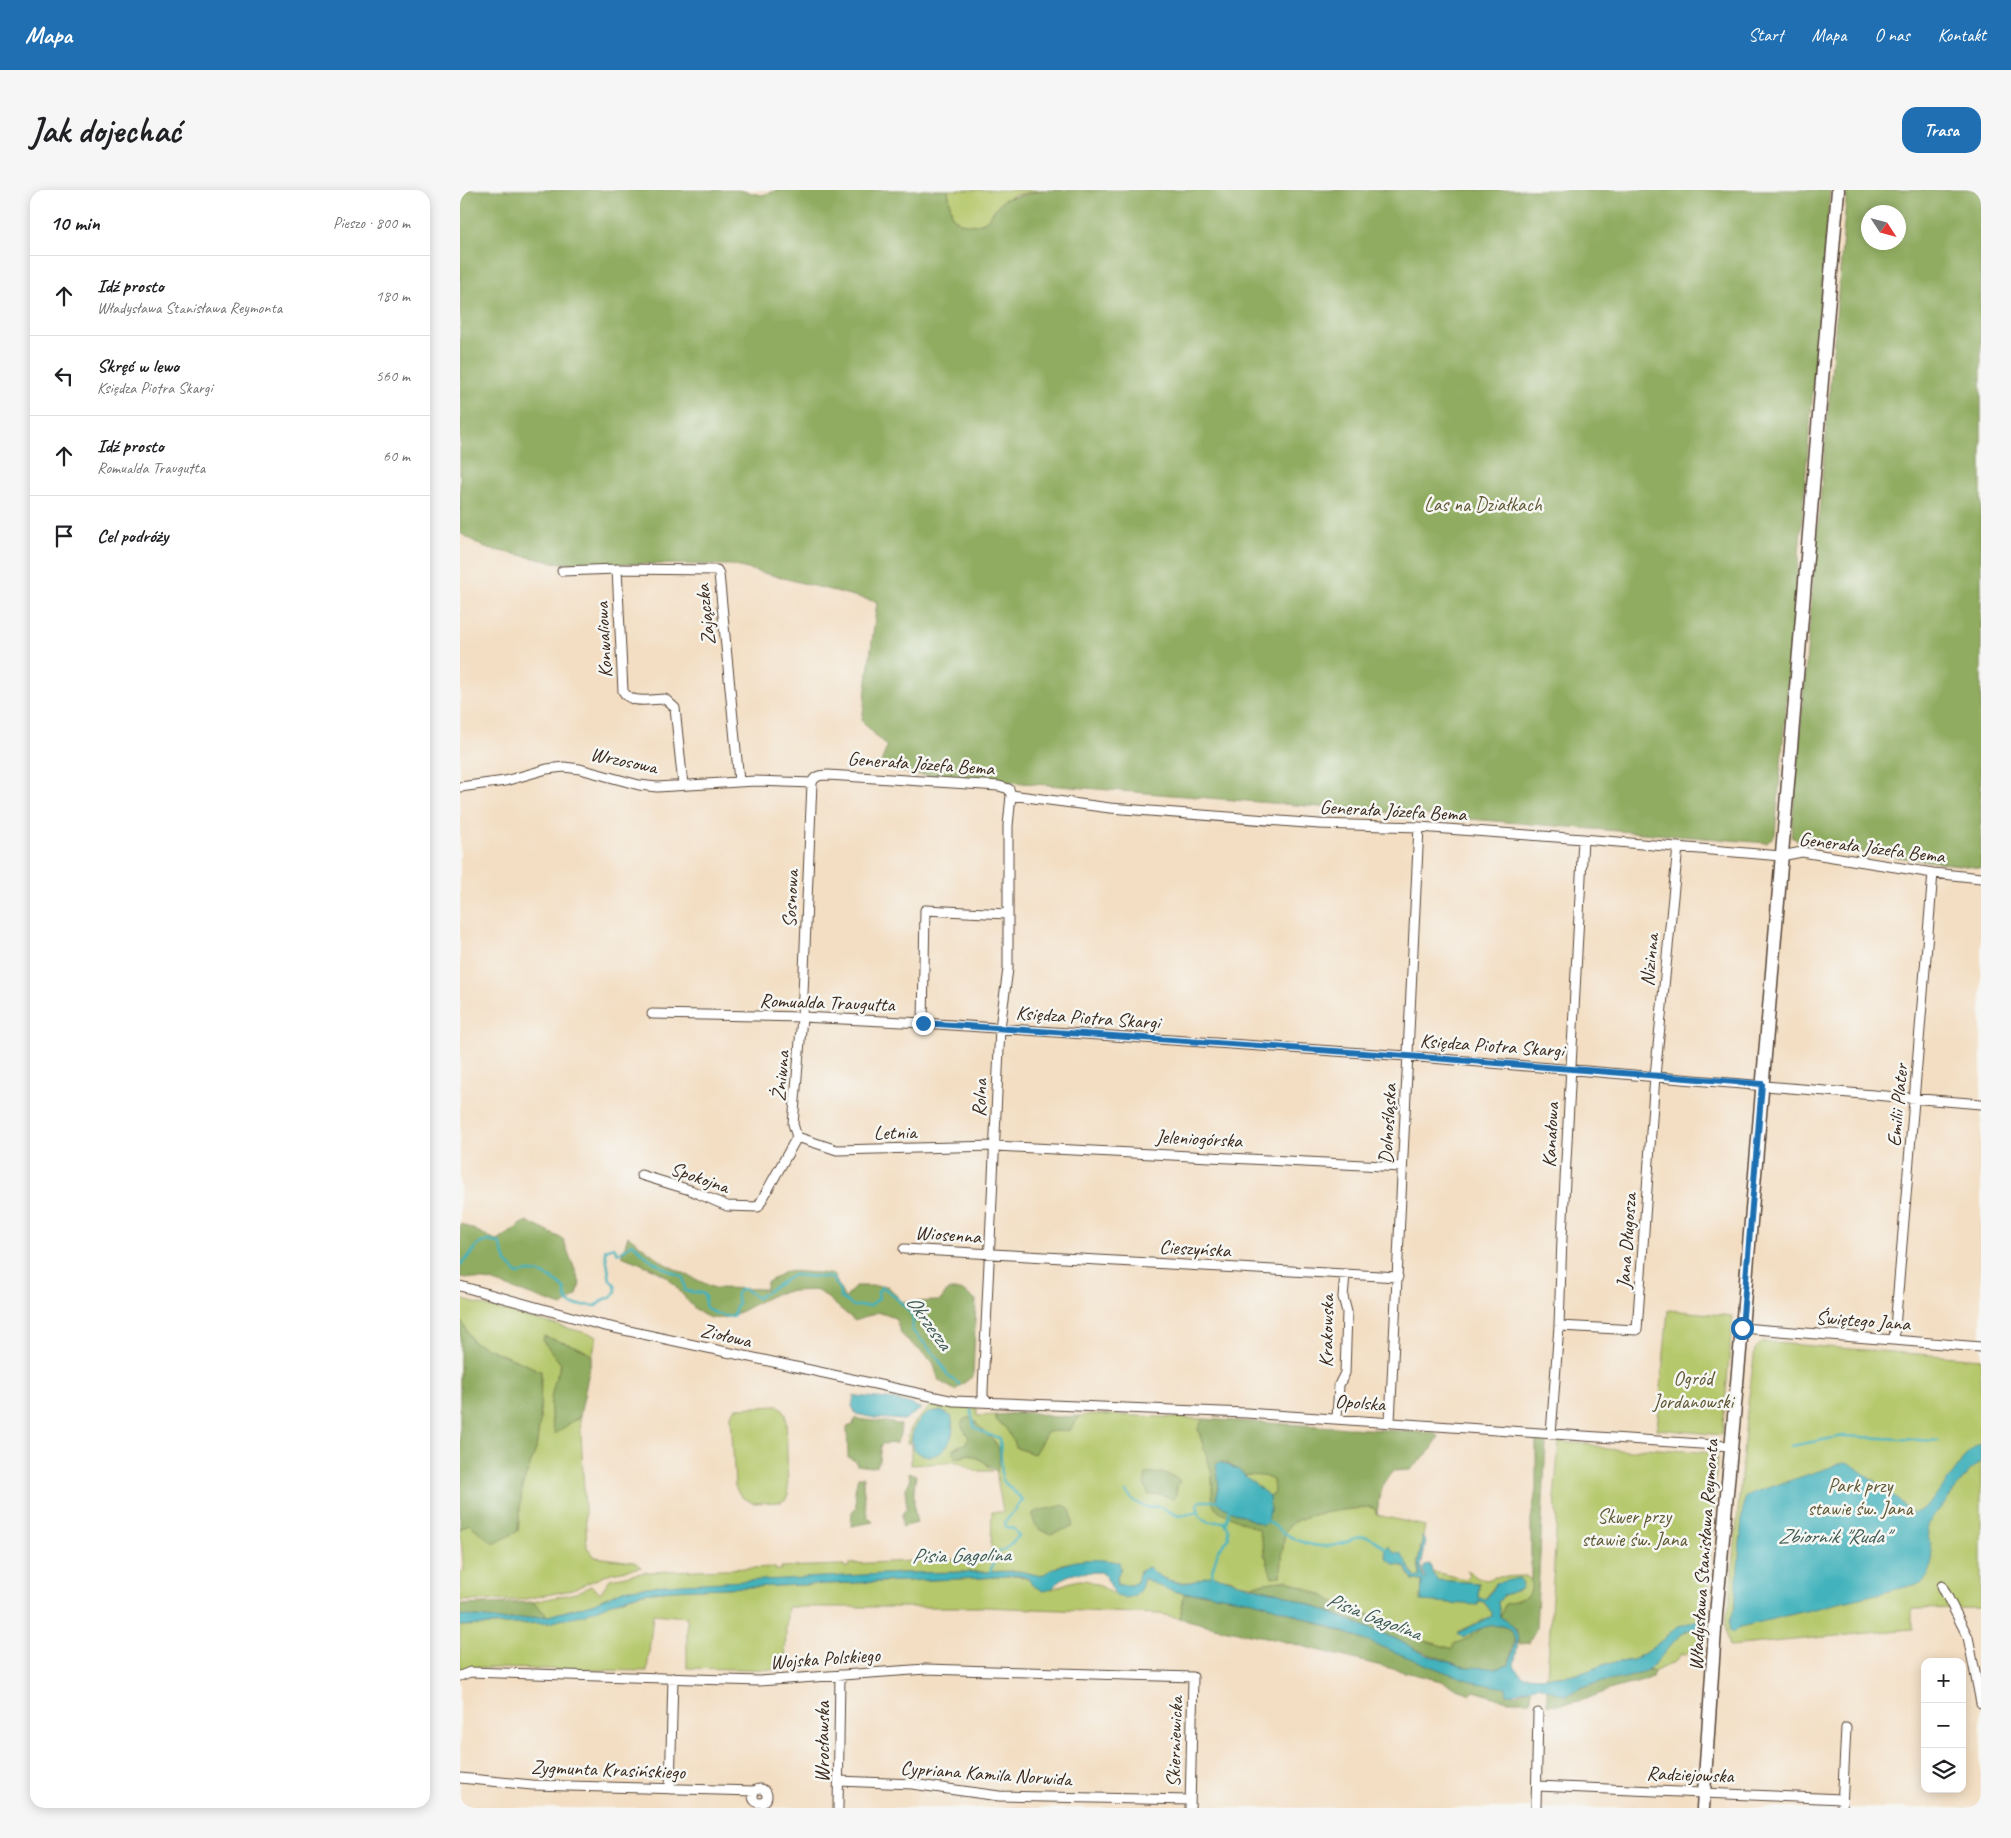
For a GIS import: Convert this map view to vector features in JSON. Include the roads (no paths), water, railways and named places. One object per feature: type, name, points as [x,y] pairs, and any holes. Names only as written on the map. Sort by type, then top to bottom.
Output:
[{"type":"main road","name":"Władysława Stanisława Reymonta","points":[[1702,1808],[1730,1446],[1742,1328],[1838,190]]},
{"type":"street","name":"Zajączka","points":[[562,571],[712,568],[717,570],[719,574],[739,781]]},
{"type":"street","name":"Konwaliowa","points":[[617,569],[623,690],[626,697],[633,700],[665,699],[675,708],[684,785]]},
{"type":"street","name":"Wrzosowa","points":[[460,788],[505,781],[547,769],[564,767],[580,769],[639,785],[684,785],[739,781],[812,783]]},
{"type":"street","name":"Generała Józefa Bema","points":[[812,783],[816,777],[828,775],[1004,787],[1009,789],[1011,795],[1110,808],[1319,824],[1419,827],[1781,856],[1802,852],[1933,873],[1981,878]]},
{"type":"street","name":"Sosnowa","points":[[802,1017],[812,783]]},
{"type":"street","name":"Rolna","points":[[987,1402],[983,1397],[1000,1028],[1008,968],[1008,826],[1011,795]]},
{"type":"street","name":"Dolnośląska","points":[[1390,1422],[1419,827]]},
{"type":"street","name":"Kanałowa","points":[[1551,1434],[1559,1326],[1583,839]]},
{"type":"street","name":"Nizinna","points":[[1656,1076],[1678,847]]},
{"type":"street","name":"Emilii Plater","points":[[1894,1340],[1916,1098],[1933,873]]},
{"type":"street","points":[[923,1023],[925,910],[1007,914]]},
{"type":"street","name":"Romualda Traugutta","points":[[652,1014],[802,1017],[1000,1028]]},
{"type":"street","name":"Żniwna","points":[[797,1137],[793,1124],[802,1017]]},
{"type":"street","name":"Księdza Piotra Skargi","points":[[1000,1028],[1571,1068],[1981,1104]]},
{"type":"street","name":"Jana Długosza","points":[[1559,1326],[1637,1330],[1656,1076]]},
{"type":"street","name":"Letnia","points":[[797,1137],[837,1150],[995,1146]]},
{"type":"street","name":"Spokojna","points":[[641,1175],[690,1190],[727,1206],[758,1207],[797,1137]]},
{"type":"street","name":"Jeleniogórska","points":[[995,1146],[1402,1167]]},
{"type":"street","name":"Wiosenna","points":[[904,1249],[990,1254]]},
{"type":"street","name":"Cieszyńska","points":[[990,1254],[1398,1277]]},
{"type":"street","name":"Krakowska","points":[[1337,1418],[1339,1385],[1345,1373],[1347,1312],[1343,1297],[1345,1274]]},
{"type":"street","name":"Ziołowa","points":[[460,1286],[601,1325],[954,1401],[987,1402]]},
{"type":"street","name":"Świętego Jana","points":[[1742,1328],[1981,1347]]},
{"type":"street","name":"Opolska","points":[[987,1402],[1156,1408],[1337,1418],[1730,1446]]},
{"type":"street","points":[[1942,1586],[1968,1637],[1981,1703]]},
{"type":"street","name":"Wojska Polskiego","points":[[460,1676],[470,1672],[759,1681],[926,1669],[1194,1677]]},
{"type":"street","name":"Wrocławska","points":[[838,1808],[840,1675]]},
{"type":"street","name":"Skierniewicka","points":[[1190,1804],[1194,1677]]},
{"type":"street","points":[[670,1789],[673,1678]]},
{"type":"street","points":[[1536,1808],[1538,1713]]},
{"type":"street","points":[[1842,1803],[1846,1728]]},
{"type":"street","name":"Zygmunta Krasińskiego","points":[[460,1778],[532,1785],[755,1791]]},
{"type":"street","name":"Cypriana Kamila Norwida","points":[[839,1781],[912,1784],[999,1796],[1190,1804]]},
{"type":"street","name":"Radziejowska","points":[[1537,1786],[1704,1792],[1842,1803]]},
{"type":"water","points":[[854,1396],[898,1401],[921,1409],[904,1420],[875,1418],[856,1414],[852,1406]]},
{"type":"water","points":[[934,1411],[941,1411],[951,1416],[952,1434],[949,1442],[938,1454],[931,1456],[923,1455],[914,1450],[912,1444],[913,1432],[915,1426],[923,1417]]},
{"type":"water","name":"Zbiornik \"Ruda\"","points":[[1981,1444],[1981,1461],[1968,1473],[1927,1525],[1932,1563],[1931,1570],[1922,1583],[1740,1627],[1732,1633],[1729,1631],[1730,1620],[1735,1606],[1743,1505],[1746,1497],[1752,1493],[1843,1463],[1851,1464],[1888,1491],[1911,1512],[1917,1512],[1933,1499],[1968,1453]]},
{"type":"water","points":[[1219,1462],[1237,1469],[1269,1496],[1270,1510],[1268,1522],[1263,1525],[1223,1507],[1216,1501],[1219,1482],[1216,1465]]},
{"type":"water","points":[[1422,1536],[1426,1542],[1421,1567],[1424,1579],[1426,1579],[1423,1569],[1425,1565],[1430,1564],[1433,1575],[1437,1578],[1436,1580],[1479,1583],[1478,1598],[1486,1599],[1496,1583],[1519,1578],[1523,1583],[1521,1589],[1504,1595],[1498,1602],[1500,1617],[1508,1622],[1516,1632],[1518,1638],[1514,1666],[1523,1676],[1547,1677],[1579,1674],[1606,1664],[1633,1660],[1653,1648],[1680,1626],[1700,1619],[1700,1628],[1692,1629],[1677,1638],[1647,1670],[1627,1677],[1586,1686],[1566,1696],[1538,1686],[1507,1695],[1506,1688],[1477,1683],[1445,1672],[1341,1631],[1253,1601],[1207,1593],[1178,1592],[1144,1578],[1141,1588],[1135,1596],[1125,1598],[1116,1596],[1107,1579],[1100,1572],[1073,1574],[1062,1579],[1052,1589],[1043,1591],[1032,1585],[1028,1578],[1017,1575],[983,1578],[672,1590],[642,1593],[585,1614],[549,1623],[460,1626],[460,1615],[502,1620],[548,1616],[592,1604],[623,1590],[663,1585],[903,1573],[1019,1571],[1041,1576],[1050,1570],[1069,1563],[1098,1560],[1119,1562],[1121,1569],[1117,1577],[1117,1585],[1131,1585],[1137,1582],[1140,1571],[1149,1567],[1163,1578],[1179,1583],[1191,1582],[1207,1576],[1217,1577],[1280,1593],[1394,1638],[1424,1654],[1464,1667],[1497,1668],[1509,1665],[1515,1642],[1512,1630],[1499,1626],[1487,1626],[1463,1638],[1458,1633],[1492,1616],[1484,1602],[1478,1601],[1478,1605],[1421,1601],[1422,1581],[1413,1580],[1406,1568],[1395,1565],[1387,1559],[1385,1553],[1388,1546],[1395,1553],[1400,1552],[1416,1578],[1420,1576],[1418,1562],[1422,1546]]},
{"type":"waterway","name":"Okrzesza","points":[[460,1265],[477,1245],[487,1241],[500,1243],[506,1262],[518,1274],[525,1272],[543,1274],[565,1289],[566,1298],[571,1304],[596,1306],[604,1299],[610,1298],[616,1291],[615,1285],[610,1280],[605,1250],[614,1247],[620,1253],[631,1244],[635,1245],[657,1264],[683,1277],[685,1291],[702,1293],[705,1296],[705,1306],[711,1311],[733,1317],[738,1302],[737,1295],[741,1289],[746,1290],[757,1298],[793,1275],[832,1278],[839,1289],[841,1298],[854,1306],[870,1306],[879,1298],[878,1292],[882,1287],[894,1296],[908,1311],[913,1318],[912,1330],[937,1357],[949,1377],[959,1384]]},
{"type":"waterway","name":"Okrzesza","points":[[971,1410],[974,1427],[986,1434],[1000,1438],[1002,1480],[1023,1500],[1005,1522],[1006,1527],[1014,1529],[1019,1536],[1005,1549],[996,1554],[990,1573]]},
{"type":"waterway","points":[[1791,1446],[1844,1436],[1938,1441]]},
{"type":"waterway","points":[[1126,1492],[1135,1502],[1149,1508],[1157,1506],[1179,1516],[1199,1512]]},
{"type":"waterway","points":[[1213,1577],[1212,1571],[1218,1551],[1229,1538],[1228,1527],[1224,1522],[1210,1522],[1200,1517],[1197,1505],[1200,1501],[1217,1501]]},
{"type":"waterway","points":[[1226,1523],[1229,1510]]},
{"type":"waterway","points":[[1267,1520],[1284,1533],[1314,1545],[1335,1545],[1365,1537],[1373,1539],[1387,1550]]},
{"type":"park label","name":"Las na Działkach","points":[[1483,504]]},
{"type":"park label","name":"Ogród Jordanowski","points":[[1693,1390]]},
{"type":"park label","name":"Park przy stawie św. Jana","points":[[1860,1496]]},
{"type":"park label","name":"Skwer przy stawie św. Jana","points":[[1634,1528]]},
{"type":"water label","name":"Pisia Gągolina","points":[[961,1555]]},
{"type":"water label","name":"Pisia Gągolina","points":[[1374,1616]]}]
